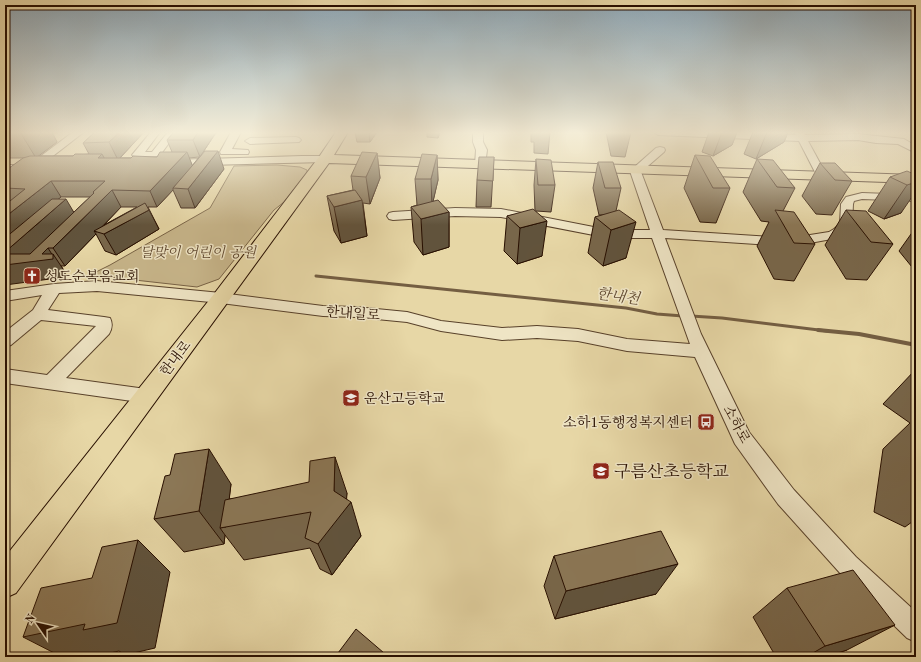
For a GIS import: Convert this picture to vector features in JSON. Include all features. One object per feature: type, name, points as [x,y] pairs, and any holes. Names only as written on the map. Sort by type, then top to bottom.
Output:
[{"type":"main road","name":"한내로","points":[[6,580],[323,163]]},
{"type":"main road","points":[[423,163],[916,179]]},
{"type":"street","points":[[5,188],[39,163]]},
{"type":"street","points":[[130,164],[135,163]]},
{"type":"street","points":[[635,171],[645,163]]},
{"type":"street","points":[[662,163],[664,171]]},
{"type":"street","points":[[815,163],[822,176]]},
{"type":"street","points":[[5,168],[52,167]]},
{"type":"street","name":"소하로","points":[[635,171],[678,296],[697,343],[742,438],[786,496],[848,565],[916,629]]},
{"type":"street","points":[[393,216],[462,212],[501,213],[609,234],[657,234],[770,241],[810,239],[839,232],[846,225],[847,204],[850,198],[862,196],[916,198]]},
{"type":"street","name":"한내일로","points":[[5,296],[54,289],[97,286],[221,298],[323,311],[356,312],[407,317],[441,326],[502,334],[537,332],[578,335],[627,345],[697,343]]},
{"type":"street","points":[[5,341],[38,314],[54,289]]},
{"type":"street","points":[[38,314],[104,322],[103,330],[51,382]]},
{"type":"street","points":[[5,376],[146,396]]},
{"type":"green space","name":"달맞이 어린이 공원","points":[[277,165],[300,167],[307,170],[307,173],[284,202],[274,210],[219,279],[197,287],[90,275],[210,208],[234,166]]},
{"type":"building","points":[[16,163],[177,163],[150,191],[112,190],[53,248],[48,248],[42,254],[53,254],[53,259],[5,265],[5,254],[30,254],[105,181],[51,181],[5,217],[5,205],[25,189],[5,188],[5,171]]},
{"type":"building","points":[[195,163],[209,163],[188,189],[173,188]]},
{"type":"building","points":[[357,163],[372,163],[366,177],[351,176]]},
{"type":"building","points":[[420,163],[435,163],[431,179],[415,179]]},
{"type":"building","points":[[478,163],[494,163],[493,181],[477,180]]},
{"type":"building","points":[[536,163],[551,163],[555,185],[538,185]]},
{"type":"building","points":[[598,163],[613,163],[621,188],[605,188]]},
{"type":"building","points":[[699,163],[714,163],[730,188],[713,188]]},
{"type":"building","points":[[760,163],[775,163],[795,188],[777,187]]},
{"type":"building","points":[[820,163],[835,163],[852,181],[835,180]]},
{"type":"building","points":[[907,171],[916,175],[916,182],[907,185],[890,177]]},
{"type":"building","points":[[355,190],[362,200],[334,207],[327,196]]},
{"type":"building","points":[[52,199],[66,199],[5,252],[5,238]]},
{"type":"building","points":[[438,200],[449,212],[421,219],[411,207]]},
{"type":"building","points":[[145,203],[149,210],[104,234],[94,231]]},
{"type":"building","points":[[533,209],[547,221],[520,228],[507,216]]},
{"type":"building","points":[[619,210],[636,222],[611,230],[595,217]]},
{"type":"building","points":[[775,210],[794,212],[815,244],[794,243]]},
{"type":"building","points":[[846,210],[866,211],[893,244],[871,242]]},
{"type":"building","points":[[209,449],[199,511],[154,519],[165,476],[170,475],[175,454]]},
{"type":"building","points":[[335,457],[334,491],[351,502],[318,544],[305,538],[311,512],[220,528],[225,500],[309,482],[310,461]]},
{"type":"building","points":[[661,531],[678,564],[566,591],[554,556]]},
{"type":"building","points":[[138,540],[117,623],[83,630],[85,624],[23,637],[41,588],[92,578],[102,547]]},
{"type":"building","points":[[853,570],[895,625],[825,646],[787,588]]},
{"type":"building","points":[[356,629],[384,653],[382,657],[335,657]]},
{"type":"waterway","name":"한내천","points":[[316,276],[626,308],[657,314],[683,316]]},
{"type":"waterway","name":"한내천","points":[[691,316],[722,318],[822,330]]},
{"type":"waterway","name":"한내천","points":[[818,330],[822,330]]},
{"type":"waterway","name":"한내천","points":[[822,330],[859,334],[916,345]]},
{"type":"waterway","name":"한내천","points":[[822,330],[827,331]]},
{"type":"place","name":"성도순복음교회","points":[[32,276]]},
{"type":"place","name":"운산고등학교","points":[[351,398]]},
{"type":"place","name":"소하1동행정복지센터","points":[[706,422]]},
{"type":"place","name":"구름산초등학교","points":[[601,471]]}]
